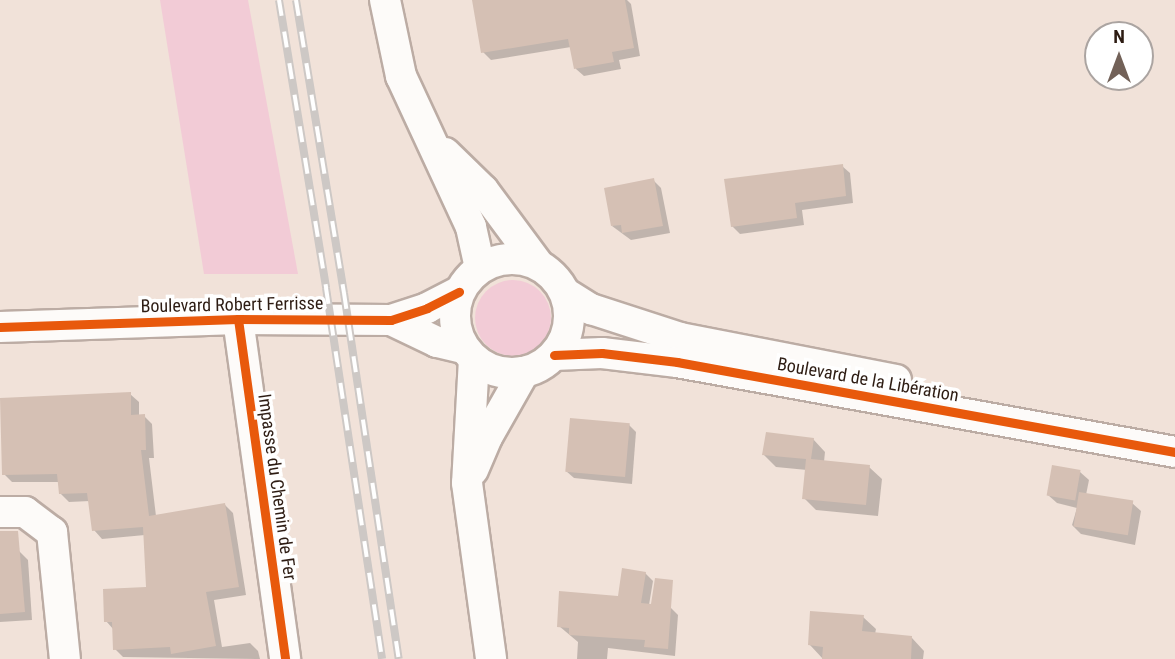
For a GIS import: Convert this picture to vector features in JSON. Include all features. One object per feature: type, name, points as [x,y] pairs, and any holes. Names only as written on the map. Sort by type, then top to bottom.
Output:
[{"type":"street","points":[[385,0],[401,76],[419,117],[435,143],[471,227],[480,268]]},
{"type":"street","points":[[435,143],[483,190],[538,264],[554,276],[565,293],[569,325],[564,341],[554,355],[524,372],[487,437],[467,483]]},
{"type":"street","points":[[491,659],[467,483],[469,353],[454,320],[459,292],[480,268],[498,260],[519,258],[538,264]]},
{"type":"street","name":"Boulevard Robert Ferrisse","points":[[0,327],[238,319],[391,320],[427,308],[459,292]]},
{"type":"street","name":"Boulevard de la Libération","points":[[565,293],[591,309],[680,338],[1175,433]]},
{"type":"street","name":"Impasse du Chemin de Fer","points":[[238,319],[285,659]]},
{"type":"street","name":"Boulevard Robert Ferrisse","points":[[391,320],[469,353]]},
{"type":"street","points":[[469,353],[497,371],[524,372]]},
{"type":"street","name":"Boulevard de la Libération","points":[[554,355],[602,353],[677,362],[1175,452]]},
{"type":"street","points":[[0,512],[25,512],[52,532],[65,659]]},
{"type":"shaded area","points":[[160,0],[248,0],[298,274],[204,274]]},
{"type":"shaded area","points":[[513,280],[527,283],[540,291],[548,304],[551,318],[548,332],[540,345],[527,353],[513,356],[499,353],[486,345],[478,332],[475,318],[478,304],[486,291],[499,283]]},
{"type":"building","points":[[472,0],[625,0],[634,48],[612,52],[614,62],[574,69],[568,39],[481,53]]},
{"type":"building","points":[[843,164],[846,196],[795,203],[797,218],[731,227],[724,179]]},
{"type":"building","points":[[654,178],[663,226],[622,233],[621,225],[611,226],[604,188]]},
{"type":"building","points":[[131,392],[131,415],[145,414],[146,450],[141,450],[149,516],[225,503],[239,587],[206,592],[216,646],[171,654],[170,647],[113,650],[112,622],[104,622],[103,589],[146,587],[143,527],[92,531],[87,493],[59,494],[57,474],[2,475],[0,398]]},
{"type":"building","points":[[570,418],[630,423],[625,477],[565,472]]},
{"type":"building","points":[[766,432],[814,438],[811,459],[870,465],[866,505],[802,499],[806,459],[762,455]]},
{"type":"building","points":[[1052,465],[1081,470],[1075,501],[1047,496]]},
{"type":"building","points":[[1079,492],[1133,501],[1128,535],[1074,527]]},
{"type":"building","points":[[0,531],[18,531],[25,612],[0,614]]},
{"type":"building","points":[[622,568],[646,572],[641,603],[651,604],[655,578],[673,580],[668,649],[644,647],[645,640],[569,635],[569,628],[557,627],[559,591],[618,596]]},
{"type":"building","points":[[810,611],[864,615],[862,631],[912,636],[911,659],[822,659],[823,647],[808,645]]},
{"type":"railway","points":[[279,0],[382,659]]},
{"type":"railway","points":[[296,0],[344,293],[399,659]]},
{"type":"cycle path","points":[[0,327],[238,319],[391,320],[427,308],[459,292]]},
{"type":"cycle path","points":[[238,319],[285,659]]},
{"type":"cycle path","points":[[554,355],[602,353],[677,362],[1175,452]]}]
